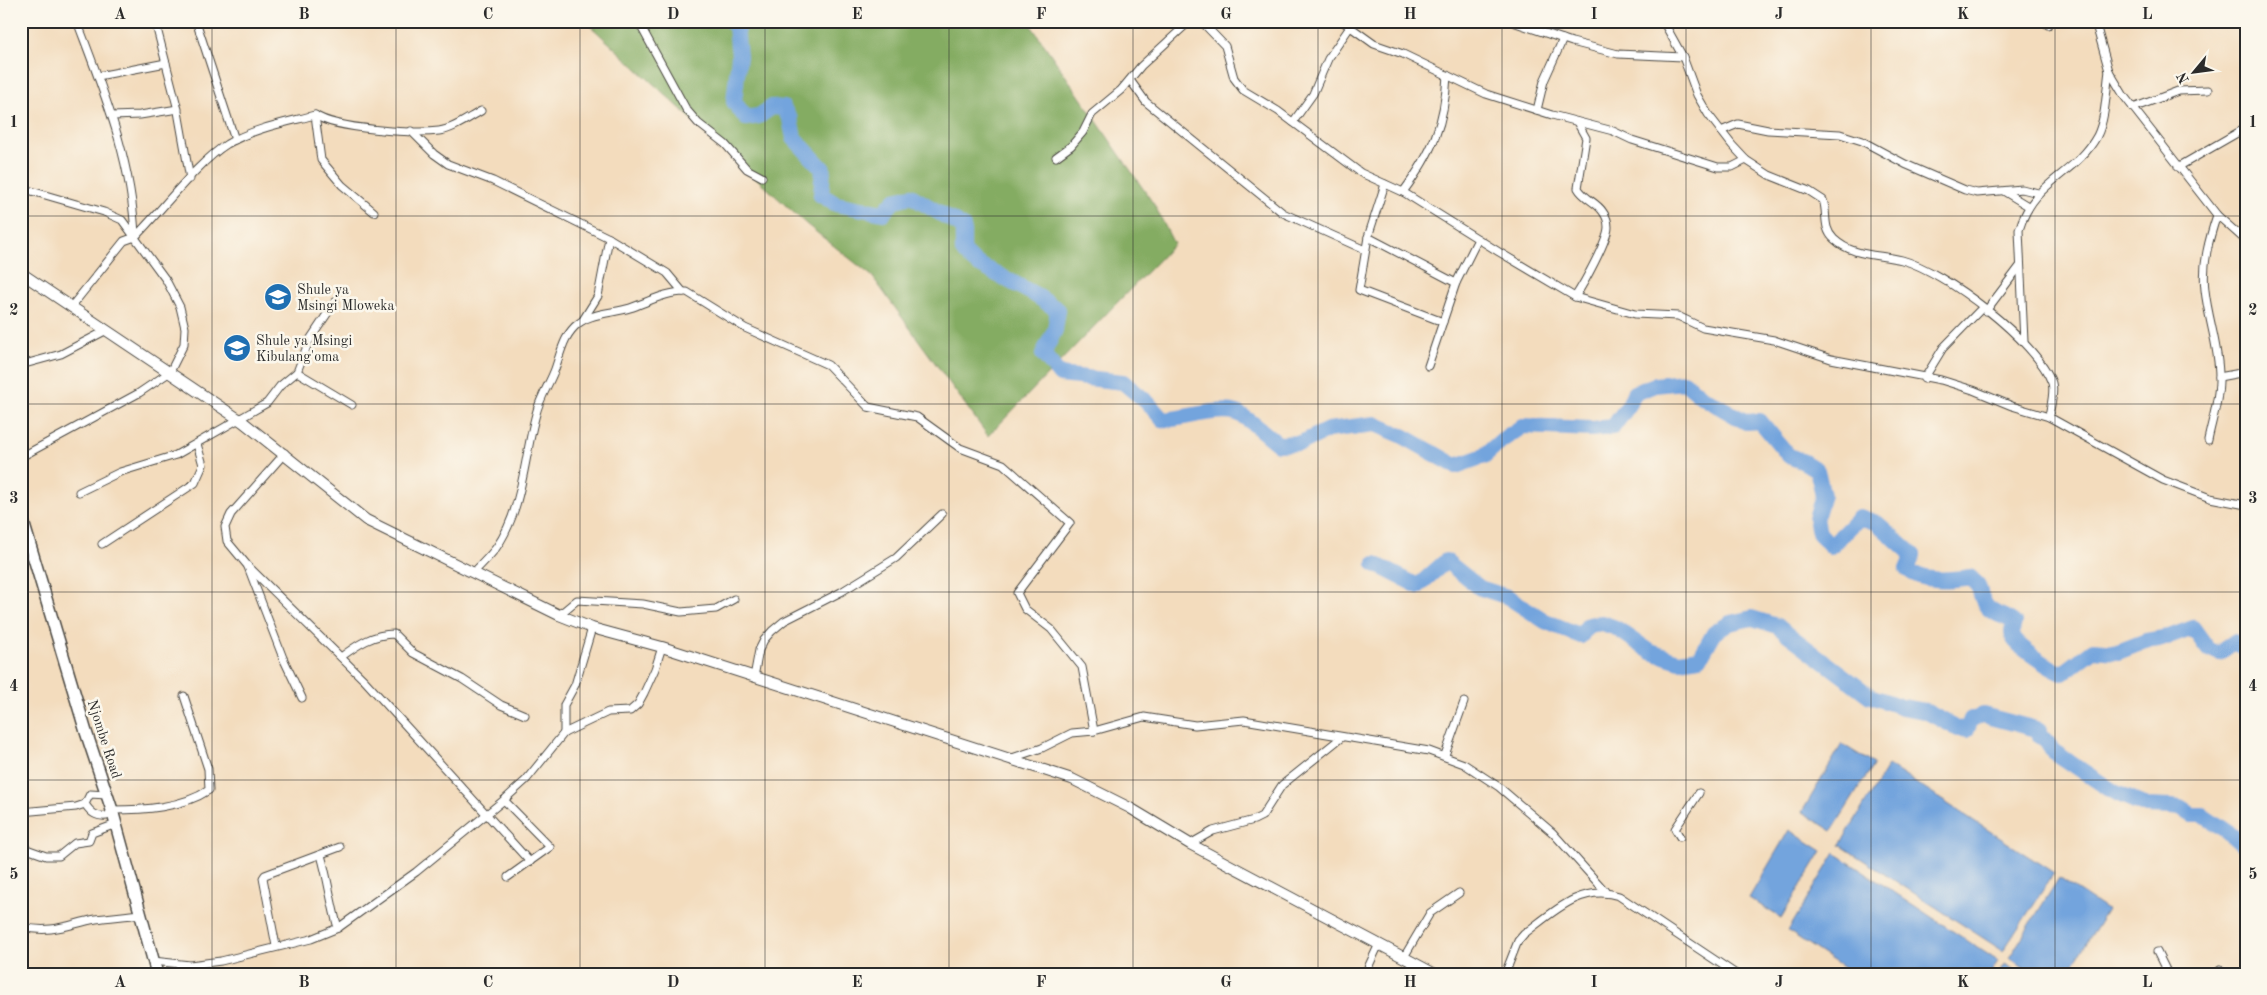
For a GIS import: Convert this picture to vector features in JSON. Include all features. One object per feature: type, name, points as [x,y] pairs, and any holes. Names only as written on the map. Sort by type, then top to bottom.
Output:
[{"type":"highway","name":"Njombe Road","points":[[21,515],[24,534],[112,810],[157,974]]},
{"type":"main road","points":[[21,273],[238,419],[285,453],[340,501],[366,520],[559,615],[592,628],[662,647],[1072,778],[1130,808],[1190,844],[1435,974]]},
{"type":"street","points":[[77,21],[112,116],[124,156],[134,202],[135,237]]},
{"type":"street","points":[[155,21],[178,109],[190,179]]},
{"type":"street","points":[[196,21],[235,140]]},
{"type":"street","points":[[638,21],[686,109],[698,123],[725,144],[747,169],[762,177]]},
{"type":"street","points":[[1056,157],[1071,146],[1083,132],[1092,114],[1190,21]]},
{"type":"street","points":[[1201,21],[1225,46],[1234,78],[1239,86],[1293,122],[1361,173],[1403,192],[1575,297],[1635,314],[1678,316],[1704,328],[1774,340],[1831,359],[1924,379],[1941,380],[2012,406],[2049,417],[2163,480],[2210,498],[2246,504]]},
{"type":"street","points":[[1342,21],[1374,44],[1402,54],[1486,94],[1613,131],[1632,140],[1718,167],[1732,167],[1746,160]]},
{"type":"street","points":[[1510,21],[1563,39],[1618,54],[1683,57]]},
{"type":"street","points":[[1663,21],[1683,57],[1697,95],[1708,114],[1746,160],[1769,175],[1809,191],[1823,200],[1828,232],[1843,246],[1860,253],[1902,260],[1961,291],[2024,342],[2053,385],[2049,417]]},
{"type":"street","points":[[2095,21],[2109,71],[2134,108],[2217,215],[2246,241]]},
{"type":"street","points":[[1293,122],[1313,94],[1328,59],[1350,27]]},
{"type":"street","points":[[1537,110],[1544,81],[1563,39]]},
{"type":"street","points":[[98,76],[166,63]]},
{"type":"street","points":[[2024,342],[2019,230],[2028,206],[2038,192],[2081,156],[2097,135],[2109,71]]},
{"type":"street","points":[[1403,192],[1429,155],[1436,140],[1444,113],[1447,75]]},
{"type":"street","points":[[1130,80],[1146,102],[1276,208],[1365,250]]},
{"type":"street","points":[[2134,108],[2178,91],[2208,90]]},
{"type":"street","points":[[112,116],[140,115],[178,109]]},
{"type":"street","points":[[70,307],[124,241],[135,237],[214,154],[235,140],[264,127],[315,116],[352,127],[440,131],[481,111]]},
{"type":"street","points":[[315,116],[321,160],[342,185],[374,212]]},
{"type":"street","points":[[1575,297],[1585,283],[1608,229],[1607,219],[1602,209],[1583,195],[1578,188],[1586,138],[1578,122]]},
{"type":"street","points":[[1721,131],[1738,124],[1768,130],[1840,134],[1862,141],[1905,164],[1965,190],[1977,193],[2022,189],[2038,192]]},
{"type":"street","points":[[2178,167],[2244,129]]},
{"type":"street","points":[[411,131],[434,154],[448,164],[493,181],[609,238],[667,273],[682,292]]},
{"type":"street","points":[[1384,184],[1368,237],[1359,287],[1362,292],[1443,322]]},
{"type":"street","points":[[21,188],[104,212],[122,220],[166,280],[180,307],[185,328],[184,344],[170,372],[139,393],[21,456]]},
{"type":"street","points":[[2005,192],[2028,206]]},
{"type":"street","points":[[2208,440],[2219,377],[2216,345],[2204,289],[2208,244],[2217,215]]},
{"type":"street","points":[[1368,237],[1456,283]]},
{"type":"street","points":[[473,573],[497,546],[507,528],[519,491],[544,388],[551,379],[560,350],[569,333],[583,320],[598,296],[609,238]]},
{"type":"street","points":[[1428,366],[1456,283],[1478,239]]},
{"type":"street","points":[[1924,379],[1943,348],[1984,309],[2020,266]]},
{"type":"street","points":[[583,320],[682,292],[694,295],[745,328],[828,364],[868,407],[917,417],[960,448],[1003,464],[1070,523],[1017,592],[1025,609],[1051,629],[1082,667],[1094,731]]},
{"type":"street","points":[[79,492],[120,472],[153,464],[197,444],[267,403],[280,386],[297,372],[309,341],[335,302]]},
{"type":"street","points":[[21,365],[61,354],[105,331]]},
{"type":"street","points":[[297,372],[352,405]]},
{"type":"street","points":[[2219,377],[2246,372]]},
{"type":"street","points":[[102,544],[195,483],[203,465],[197,444]]},
{"type":"street","points":[[285,453],[227,520],[225,527],[227,541],[247,564],[340,657],[487,814],[506,839],[530,862]]},
{"type":"street","points":[[754,677],[764,640],[772,631],[784,621],[841,592],[896,558],[942,514]]},
{"type":"street","points":[[247,564],[283,658],[302,698]]},
{"type":"street","points":[[559,615],[577,600],[643,604],[682,612],[716,609],[734,599]]},
{"type":"street","points":[[564,733],[564,705],[575,685],[592,628]]},
{"type":"street","points":[[340,657],[382,634],[394,634],[413,653],[462,679],[501,705],[525,715]]},
{"type":"street","points":[[153,960],[190,965],[221,961],[276,946],[311,939],[338,928],[416,872],[504,800],[526,780],[564,733],[608,712],[630,711],[634,708],[655,669],[662,647]]},
{"type":"street","points":[[85,804],[90,813],[100,817],[107,816],[112,810],[157,808],[201,796],[209,790],[208,769],[184,696]]},
{"type":"street","points":[[1445,755],[1464,702]]},
{"type":"street","points":[[1009,759],[1042,748],[1072,733],[1094,731],[1144,717],[1195,725],[1244,720],[1290,726],[1445,755],[1464,764],[1499,787],[1553,833],[1605,891]]},
{"type":"street","points":[[1190,844],[1213,831],[1262,816],[1282,785],[1342,737]]},
{"type":"street","points":[[1680,837],[1675,829],[1699,793]]},
{"type":"street","points":[[85,804],[90,794],[107,795]]},
{"type":"street","points":[[504,800],[550,847],[508,877]]},
{"type":"street","points":[[21,812],[85,804]]},
{"type":"street","points":[[1687,811],[1693,816]]},
{"type":"street","points":[[21,848],[46,856],[59,856],[76,843],[89,841],[92,833],[116,824]]},
{"type":"street","points":[[276,946],[263,878],[265,875],[340,847]]},
{"type":"street","points":[[322,855],[327,876],[328,895],[338,928]]},
{"type":"street","points":[[1505,974],[1518,941],[1524,934],[1571,900],[1588,893],[1605,891],[1619,896],[1736,974]]},
{"type":"street","points":[[1404,957],[1430,913],[1459,893]]},
{"type":"street","points":[[23,927],[36,930],[66,928],[96,919],[140,914]]},
{"type":"street","points":[[1365,974],[1379,944]]},
{"type":"street","points":[[2158,952],[2168,974]]},
{"type":"street","points":[[2216,974],[2220,970],[2231,974]]},
{"type":"green space","points":[[585,21],[1028,21],[1155,206],[1174,244],[988,436],[872,276],[806,224]]},
{"type":"water","points":[[1842,744],[1874,764],[1832,831],[1802,812]]},
{"type":"water","points":[[1888,765],[2054,873],[2003,951],[1840,845]]},
{"type":"water","points":[[1789,830],[1822,851],[1781,918],[1749,898]]},
{"type":"water","points":[[1835,853],[1998,961],[1990,974],[1853,974],[1788,931]]},
{"type":"water","points":[[2059,878],[2107,910],[2067,974],[2035,974],[2009,958]]},
{"type":"water","points":[[2005,964],[2021,974],[1999,974]]},
{"type":"waterway","points":[[730,21],[736,26],[739,56],[734,102],[746,118],[759,116],[772,107],[783,108],[790,119],[794,138],[823,169],[821,195],[836,204],[883,213],[895,200],[911,196],[963,227],[963,251],[974,262],[1034,294],[1058,310],[1055,330],[1043,354],[1060,375],[1123,382],[1148,403],[1163,420],[1220,411],[1237,413],[1278,444],[1301,443],[1328,430],[1375,424],[1403,436],[1456,466],[1484,456],[1502,440],[1523,426],[1592,429],[1613,427],[1629,405],[1634,393],[1655,385],[1684,382],[1701,396],[1746,422],[1760,421],[1789,456],[1817,470],[1823,495],[1816,518],[1819,533],[1831,546],[1860,517],[1877,523],[1913,555],[1907,569],[1913,573],[1921,577],[1937,579],[1970,577],[1979,588],[1988,608],[2014,623],[2012,635],[2017,643],[2058,671],[2063,673],[2093,650],[2118,652],[2146,641],[2169,637],[2193,628],[2208,649],[2219,653],[2234,642],[2246,648]]},
{"type":"waterway","points":[[1375,564],[1418,586],[1446,561],[1480,588],[1508,597],[1545,621],[1581,636],[1588,625],[1602,623],[1616,628],[1651,652],[1679,661],[1700,658],[1714,633],[1730,623],[1752,618],[1777,626],[1870,696],[1902,707],[1925,711],[1957,728],[1967,730],[1971,719],[1983,715],[2040,730],[2040,736],[2046,740],[2053,751],[2114,792],[2146,806],[2180,808],[2191,815],[2203,815],[2228,832],[2246,848]]},
{"type":"place","name":"Shule ya Msingi Mloweka","points":[[278,297]]},
{"type":"place","name":"Shule ya Msingi Kibulang'oma","points":[[237,348]]}]
